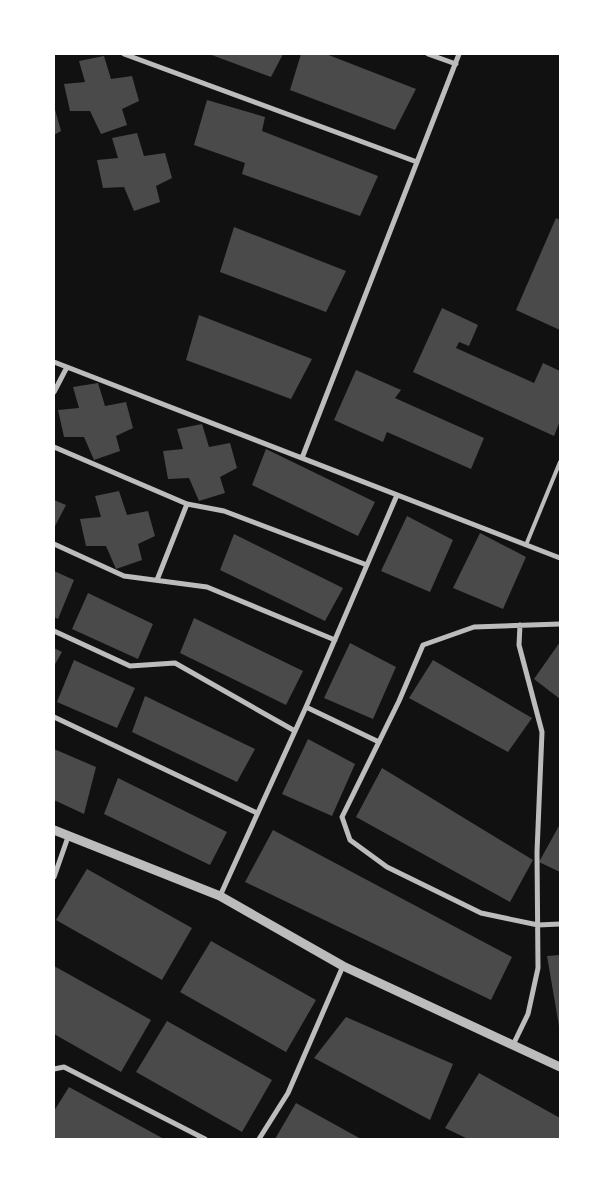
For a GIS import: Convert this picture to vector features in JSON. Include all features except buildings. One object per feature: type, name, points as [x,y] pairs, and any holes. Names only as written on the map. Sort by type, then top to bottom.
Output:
[{"type":"street","points":[[124,54],[417,162]]},
{"type":"street","points":[[428,54],[456,64]]},
{"type":"street","points":[[302,458],[460,54]]},
{"type":"street","points":[[54,362],[560,558]]},
{"type":"street","points":[[54,392],[66,367]]},
{"type":"street","points":[[54,447],[187,504],[224,511],[367,565]]},
{"type":"street","points":[[220,896],[306,707],[397,495]]},
{"type":"street","points":[[156,580],[187,504]]},
{"type":"street","points":[[54,544],[124,576],[207,587],[335,640]]},
{"type":"street","points":[[560,624],[474,627],[424,645],[342,817],[350,840],[386,867],[481,913],[538,925],[560,924]]},
{"type":"street","points":[[513,1045],[528,1014],[538,968],[537,852],[542,732],[519,645],[520,625]]},
{"type":"street","points":[[54,631],[130,666],[175,663],[295,731]]},
{"type":"street","points":[[306,707],[379,742]]},
{"type":"street","points":[[54,717],[257,813]]},
{"type":"street","points":[[54,832],[220,896],[343,966],[560,1067]]},
{"type":"street","points":[[54,877],[68,837]]},
{"type":"street","points":[[259,1139],[288,1093],[343,966]]},
{"type":"street","points":[[54,1069],[64,1068],[205,1139]]},
{"type":"lane","points":[[526,545],[560,462]]}]
